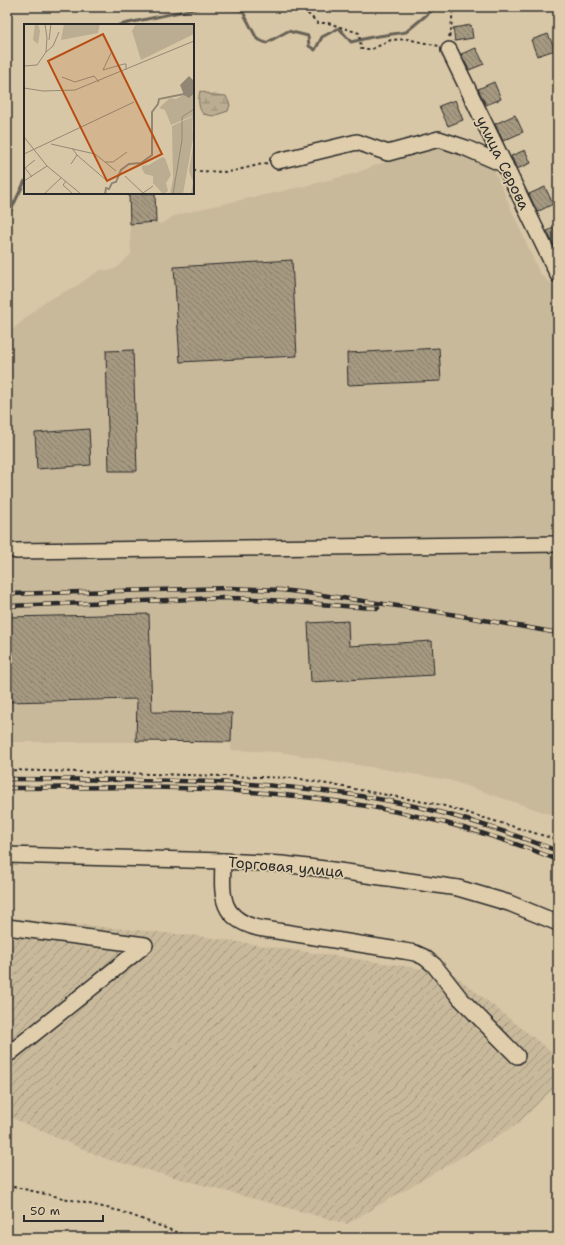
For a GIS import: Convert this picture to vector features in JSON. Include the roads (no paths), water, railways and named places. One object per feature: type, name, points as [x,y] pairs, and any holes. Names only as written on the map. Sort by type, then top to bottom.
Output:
[{"type":"street","name":"улица Серова","points":[[449,50],[558,275]]},
{"type":"street","points":[[278,161],[357,142],[388,153],[439,139],[466,148],[505,165]]},
{"type":"street","points":[[16,551],[558,544]]},
{"type":"street","name":"Торговая улица","points":[[7,855],[282,864],[325,869],[458,888],[510,903],[558,923]]},
{"type":"street","points":[[223,862],[222,891],[225,902],[229,911],[246,925],[415,953],[424,958],[439,971],[460,998],[517,1056]]},
{"type":"street","points":[[7,927],[145,945],[10,1053]]},
{"type":"waterway","points":[[124,24],[203,7]]},
{"type":"waterway","points":[[213,7],[242,10],[257,39],[266,43],[288,31],[308,36],[309,46],[315,50],[322,37],[339,28],[351,42],[406,32],[436,7]]},
{"type":"waterway","points":[[7,218],[24,183]]},
{"type":"railway","points":[[7,594],[230,588],[281,590],[439,612],[558,633]]},
{"type":"railway","points":[[7,606],[222,598],[261,599],[378,608]]},
{"type":"railway","points":[[7,779],[157,780],[257,784],[356,795],[444,813],[558,851]]},
{"type":"railway","points":[[7,788],[177,788],[226,790],[323,799],[418,816],[465,828],[558,860]]}]
